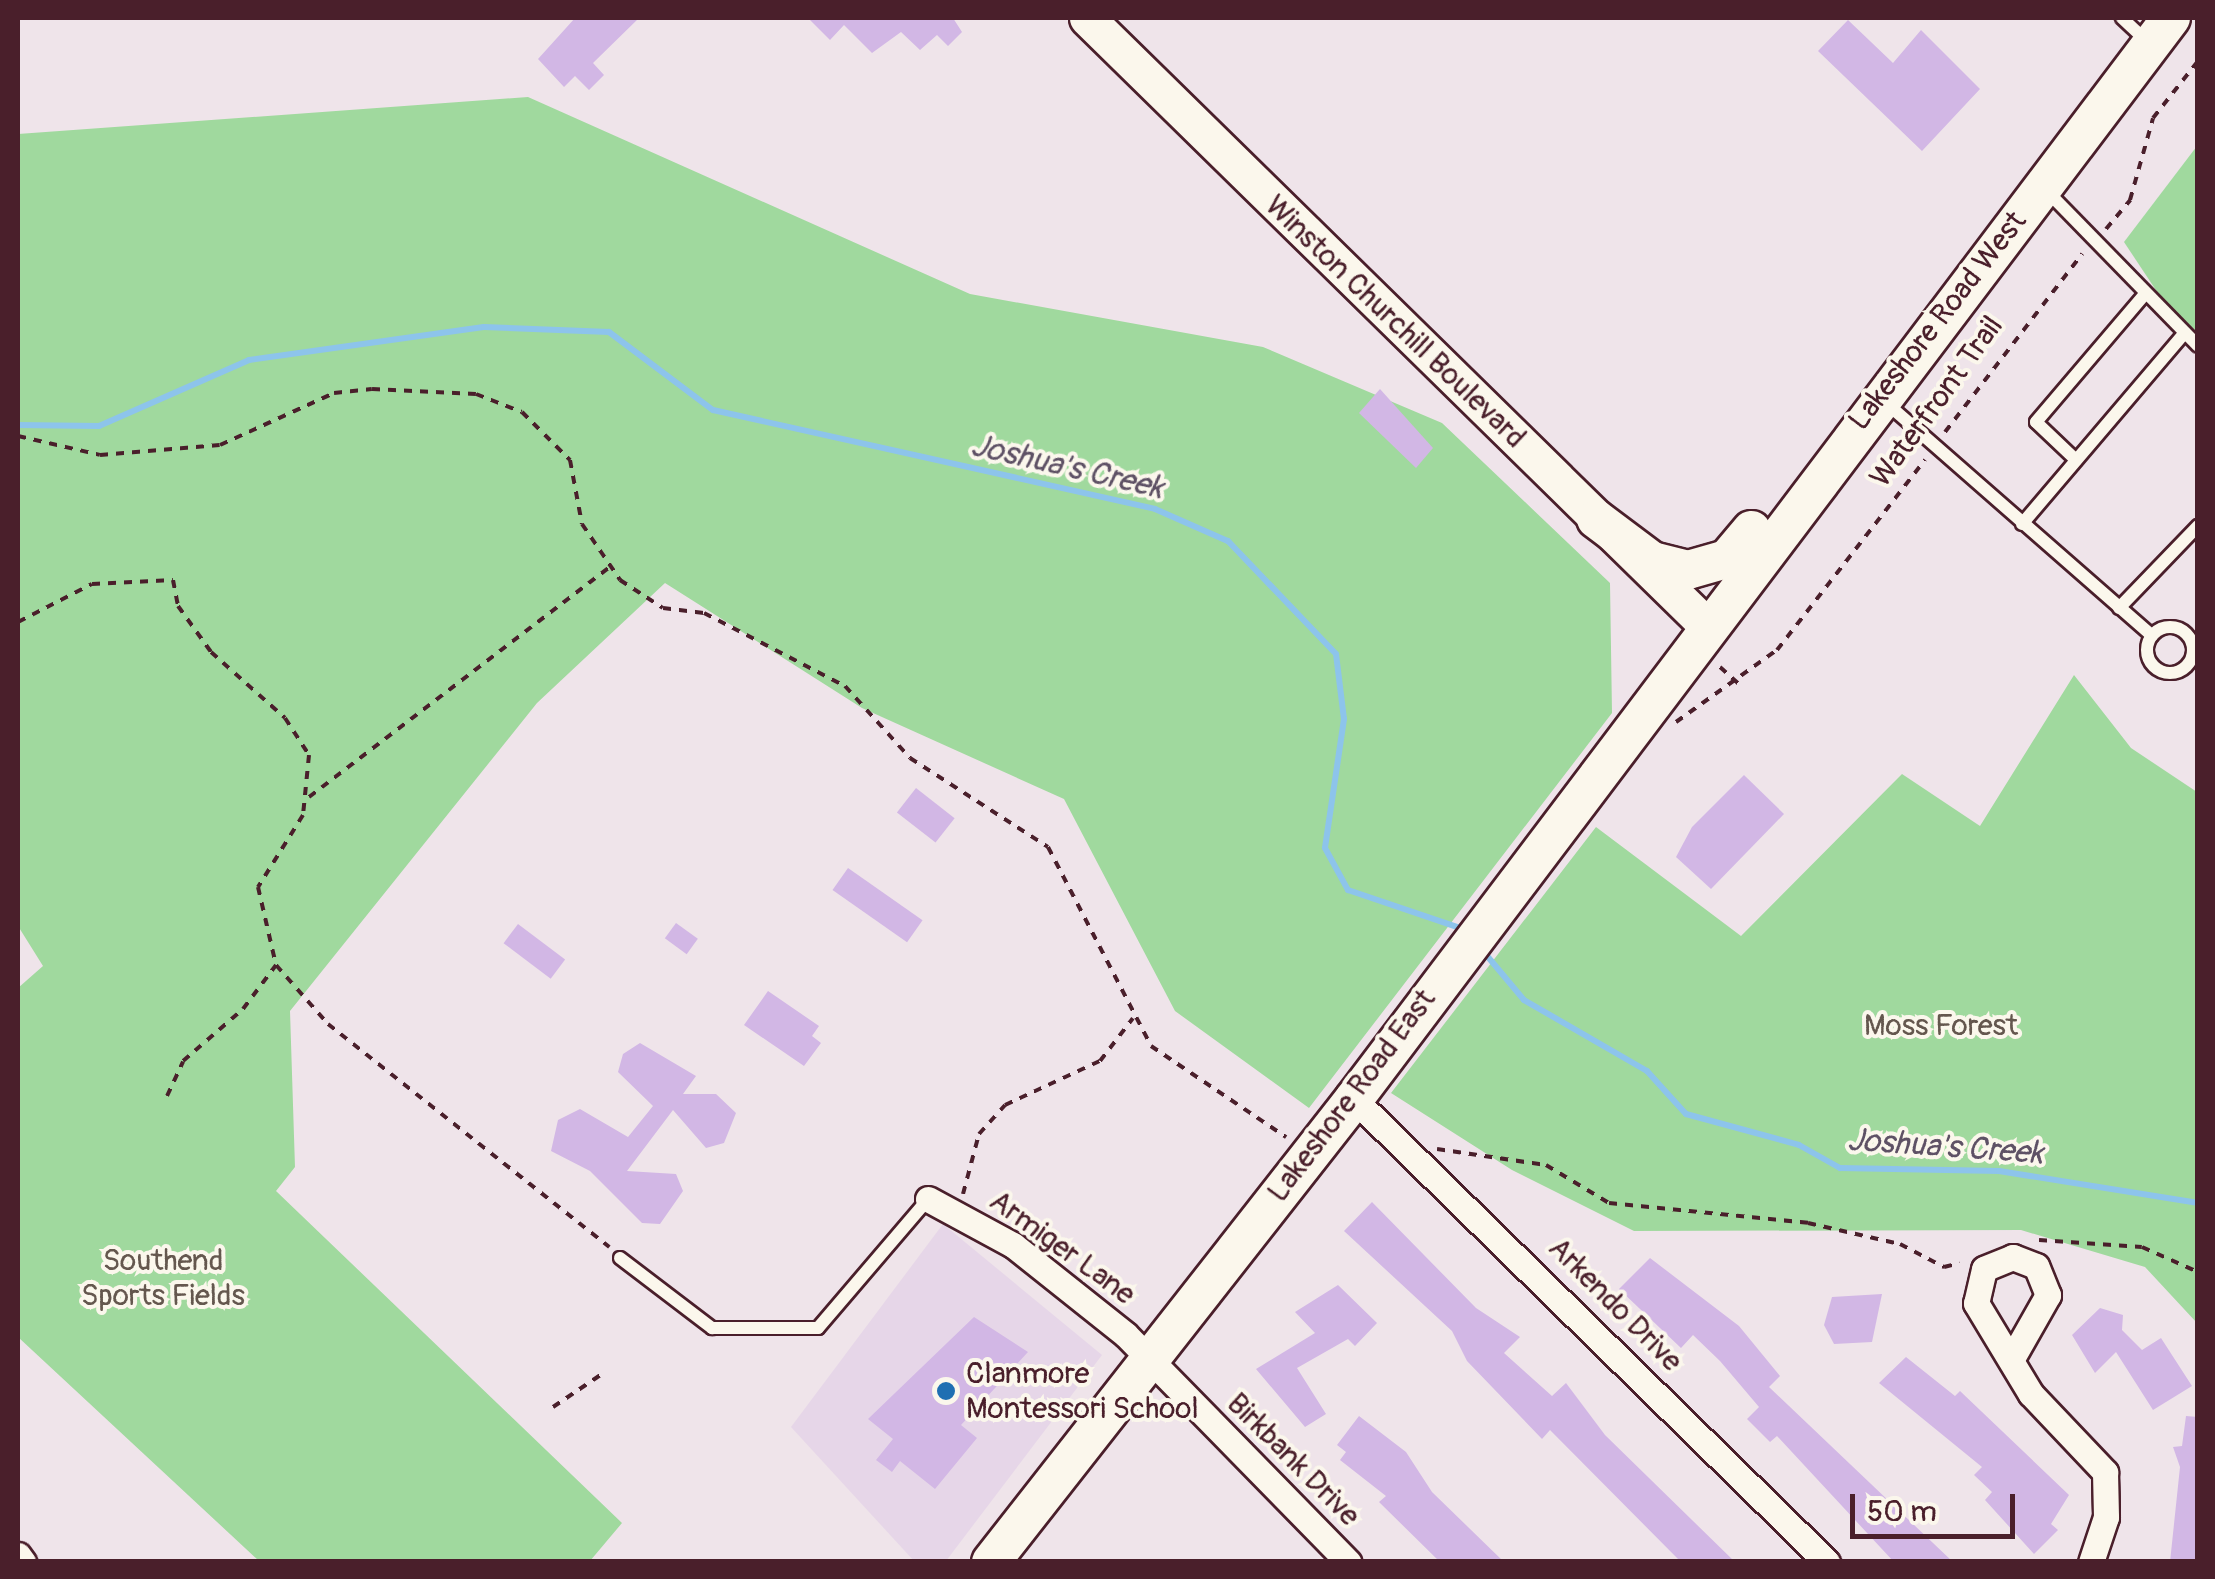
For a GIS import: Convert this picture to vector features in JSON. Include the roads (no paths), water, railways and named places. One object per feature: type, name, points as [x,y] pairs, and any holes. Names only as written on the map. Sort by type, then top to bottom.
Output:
[{"type":"main road","name":"Winston Churchill Boulevard","points":[[1088,18],[1596,519],[1708,642]]},
{"type":"main road","name":"Lakeshore Road West","points":[[1708,642],[1813,480],[2044,188],[2161,31]]},
{"type":"main road","points":[[1596,519],[1652,561],[1706,568],[1727,559],[1790,479],[1813,480]]},
{"type":"main road","name":"Lakeshore Road East","points":[[991,1562],[1354,1099],[1498,902],[1708,642]]},
{"type":"street","name":"Arkendo Drive","points":[[1354,1099],[1826,1562]]},
{"type":"street","name":"Armiger Lane","points":[[928,1198],[1013,1245],[1152,1359]]},
{"type":"street","name":"Birkbank Drive","points":[[1152,1359],[1348,1562]]},
{"type":"street","points":[[2011,1360],[2030,1394],[2105,1472],[2106,1518],[2091,1562]]},
{"type":"street","points":[[18,1555],[24,1562]]},
{"type":"lane","points":[[2122,18],[2161,31]]},
{"type":"lane","points":[[2044,188],[2183,335],[2198,346]]},
{"type":"lane","points":[[2076,460],[2036,422],[2145,294]]},
{"type":"lane","points":[[2022,524],[2183,335]]},
{"type":"lane","points":[[1878,396],[2152,636]]},
{"type":"lane","points":[[2120,608],[2198,526]]},
{"type":"lane","points":[[620,1258],[712,1328],[818,1328],[928,1198]]},
{"type":"waterway","name":"Joshua's Creek","points":[[18,425],[99,426],[249,360],[484,327],[609,332],[713,410],[1155,509],[1228,541],[1336,654],[1344,719],[1325,848],[1348,890],[1466,930]]},
{"type":"waterway","name":"Joshua's Creek","points":[[1483,951],[1524,1000],[1647,1071],[1686,1114],[1799,1145],[1840,1168],[1999,1171],[2198,1203]]},
{"type":"place","name":"Clanmore Montessori School","points":[[946,1391]]},
{"type":"park label","name":"Moss Forest","points":[[1941,1026]]},
{"type":"park label","name":"Southend Sports Fields","points":[[163,1278]]}]
